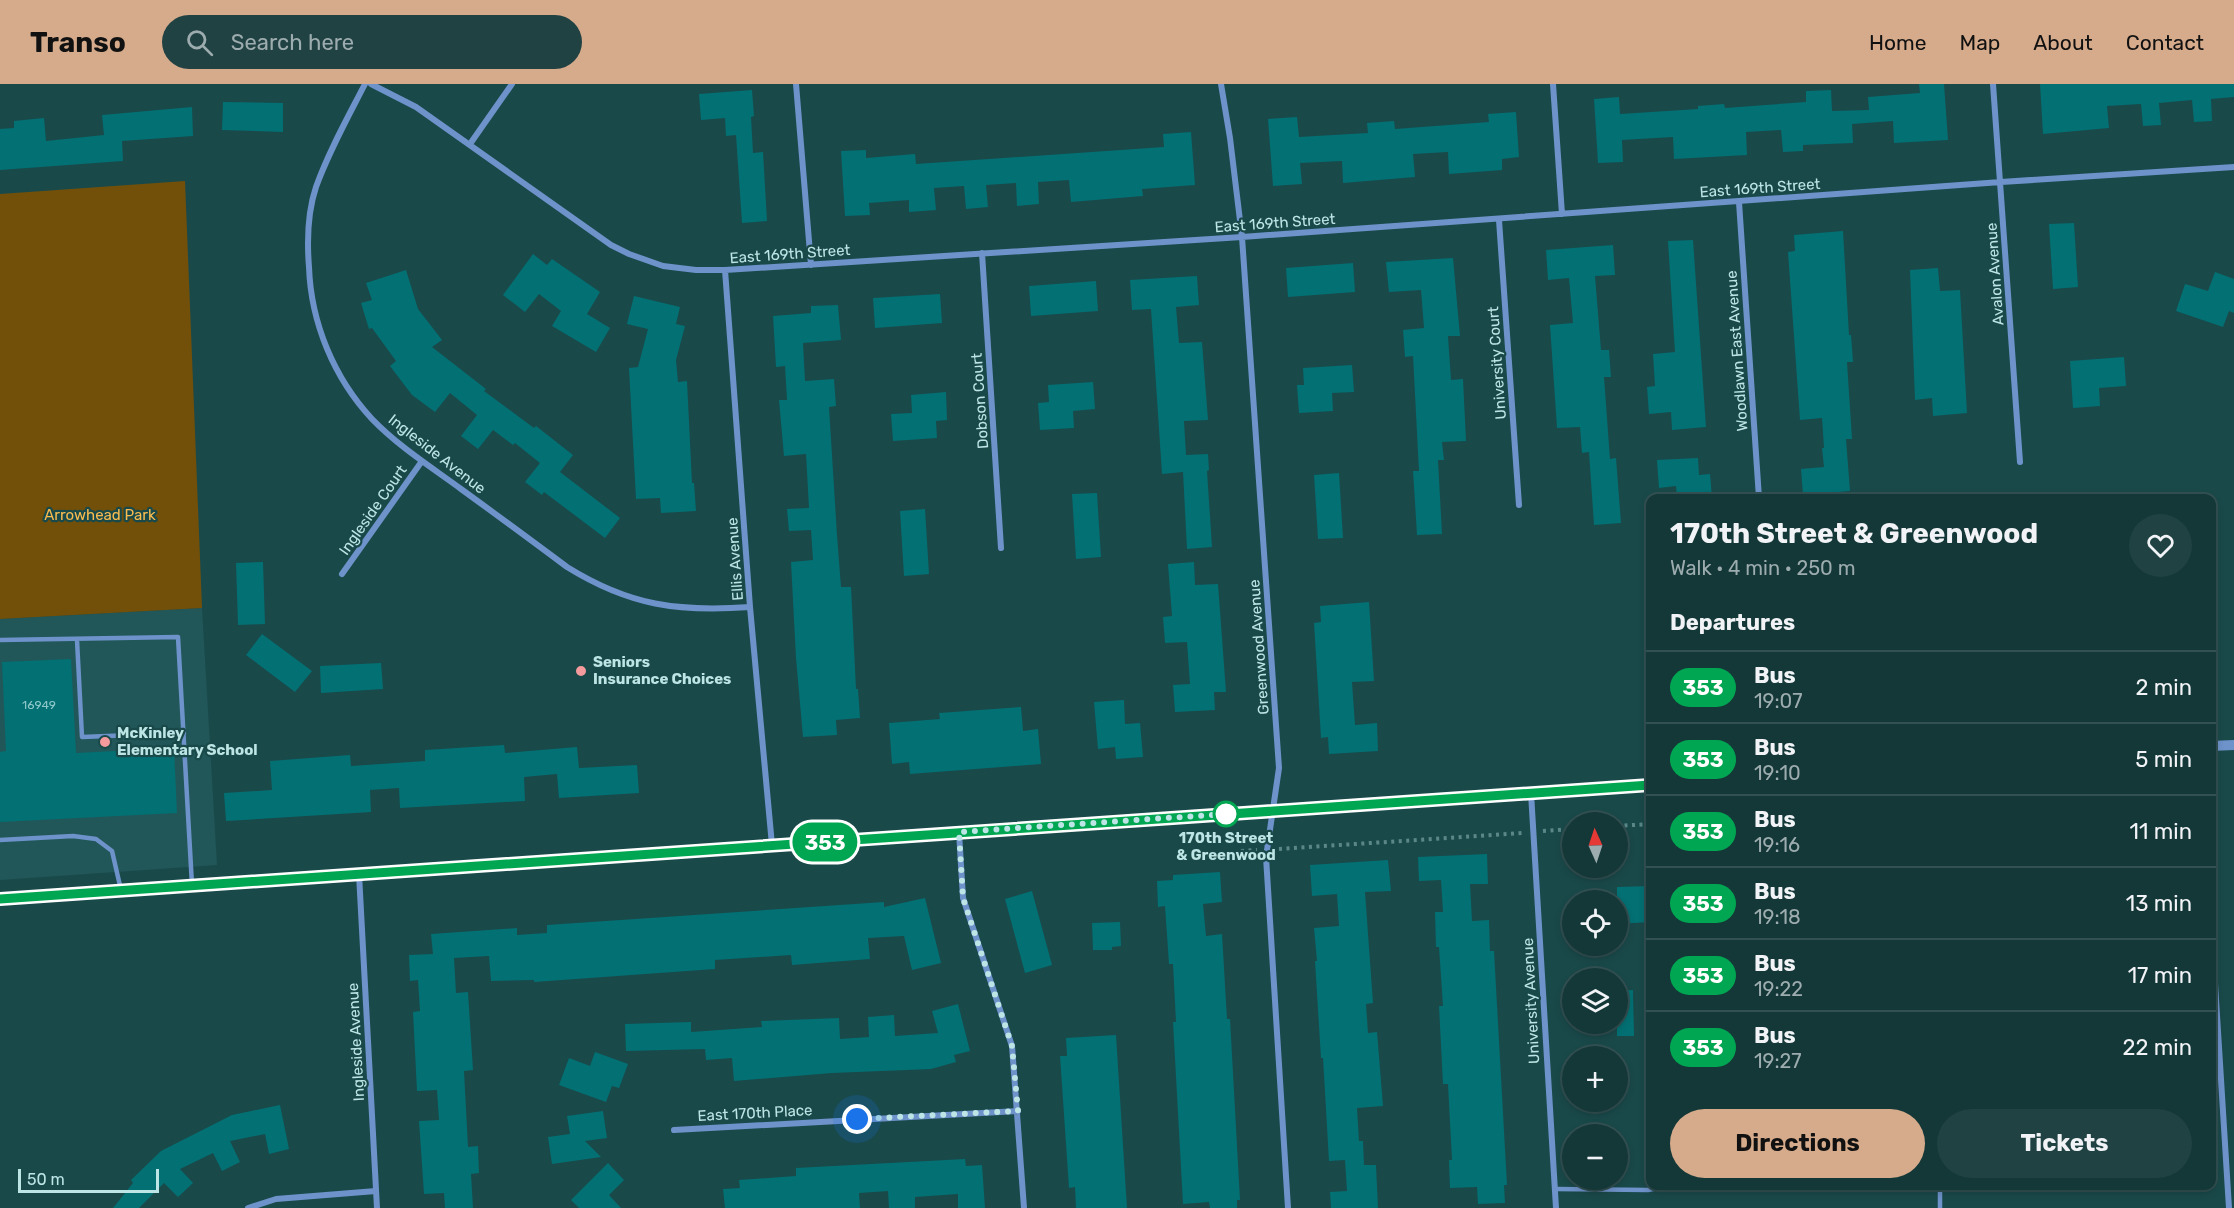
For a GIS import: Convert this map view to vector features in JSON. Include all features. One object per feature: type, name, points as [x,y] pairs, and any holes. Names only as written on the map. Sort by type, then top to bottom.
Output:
[{"type":"street","name":"Ingleside Avenue","points":[[365,84],[316,188],[308,250],[309,284],[315,315],[335,367],[346,385],[372,418],[422,460],[589,581],[624,597],[678,609],[716,610],[750,607]]},
{"type":"street","name":"East 169th Street","points":[[371,84],[416,107],[593,233],[629,254],[663,266],[696,270],[811,265],[1499,220],[2234,166]]},
{"type":"street","points":[[470,144],[512,84]]},
{"type":"street","points":[[796,84],[811,265]]},
{"type":"street","name":"Greenwood Avenue","points":[[1221,84],[1242,237],[1279,768],[1266,857],[1288,1208]]},
{"type":"street","points":[[1553,84],[1562,214]]},
{"type":"street","name":"Avalon Avenue","points":[[1993,84],[2019,462]]},
{"type":"street","name":"Woodlawn East Avenue","points":[[1739,202],[1760,494]]},
{"type":"street","name":"University Court","points":[[1499,220],[1519,505]]},
{"type":"street","name":"Dobson Court","points":[[982,253],[1001,548]]},
{"type":"street","name":"Ellis Avenue","points":[[725,270],[750,607],[772,845]]},
{"type":"street","name":"Ingleside Court","points":[[342,574],[422,460]]},
{"type":"street","points":[[2216,746],[2234,745]]},
{"type":"street","points":[[0,898],[1646,785]]},
{"type":"street","name":"University Avenue","points":[[1531,793],[1556,1208]]},
{"type":"street","points":[[959,832],[963,898],[1012,1046],[1024,1208]]},
{"type":"street","name":"Ingleside Avenue","points":[[359,874],[377,1208]]},
{"type":"street","points":[[2216,999],[2229,1208]]},
{"type":"street","name":"East 170th Place","points":[[674,1130],[1018,1111]]},
{"type":"street","points":[[248,1208],[276,1199],[376,1191]]},
{"type":"lane","points":[[0,640],[178,637],[192,886]]},
{"type":"lane","points":[[77,640],[81,737],[184,733]]},
{"type":"lane","points":[[0,840],[74,836],[96,839],[112,851],[121,890]]},
{"type":"lane","points":[[1555,1190],[1652,1190]]},
{"type":"lane","points":[[1940,1190],[1940,1208]]},
{"type":"path","points":[[1628,825],[1646,824]]},
{"type":"path","points":[[1280,849],[1562,830]]},
{"type":"shaded area","name":"McKinley Elementary School","points":[[202,608],[217,865],[0,880],[0,619]]},
{"type":"green space","name":"Arrowhead Park","points":[[185,181],[202,608],[0,619],[0,194]]},
{"type":"building","points":[[1919,84],[1944,84],[1948,140],[1894,143],[1893,121],[1852,124],[1853,143],[1803,145],[1803,151],[1783,152],[1781,130],[1746,132],[1747,155],[1674,159],[1673,137],[1622,140],[1623,162],[1598,163],[1594,99],[1619,97],[1620,114],[1698,109],[1698,106],[1724,104],[1725,108],[1806,102],[1806,91],[1831,90],[1832,111],[1869,110],[1868,97],[1920,93]]},
{"type":"building","points":[[2040,84],[2234,84],[2234,97],[2211,99],[2212,121],[2194,122],[2192,100],[2159,103],[2161,125],[2143,126],[2141,104],[2107,106],[2109,128],[2043,134]]},
{"type":"building","points":[[752,90],[753,153],[763,152],[767,221],[742,223],[736,135],[726,136],[725,118],[701,120],[699,94]]},
{"type":"building","points":[[223,102],[283,103],[283,132],[222,130]]},
{"type":"building","points":[[192,107],[193,136],[122,141],[123,161],[0,170],[0,129],[14,128],[14,121],[44,118],[46,141],[104,135],[102,115]]},
{"type":"building","points":[[1516,112],[1519,157],[1502,159],[1502,170],[1449,174],[1448,152],[1413,154],[1415,177],[1343,183],[1342,161],[1300,163],[1302,184],[1273,186],[1268,119],[1297,117],[1299,137],[1368,133],[1367,123],[1394,121],[1395,129],[1489,122],[1488,114]]},
{"type":"building","points":[[1191,132],[1195,185],[1142,189],[1143,196],[1071,202],[1069,180],[1038,182],[1039,204],[1017,206],[1016,183],[986,185],[988,207],[966,209],[964,186],[934,188],[936,210],[909,212],[909,200],[869,203],[870,215],[845,216],[841,151],[866,150],[866,158],[915,154],[916,164],[1164,147],[1163,134]]},
{"type":"building","points":[[2074,223],[2078,287],[2053,289],[2049,224]]},
{"type":"building","points":[[1843,231],[1849,335],[1851,335],[1853,362],[1847,362],[1852,439],[1846,439],[1850,491],[1803,494],[1801,469],[1824,467],[1822,448],[1824,448],[1822,418],[1800,420],[1788,252],[1795,251],[1794,235]]},
{"type":"building","points":[[1693,240],[1706,427],[1672,430],[1671,412],[1649,414],[1647,387],[1655,386],[1653,354],[1675,352],[1668,241]]},
{"type":"building","points":[[1613,245],[1615,275],[1595,276],[1601,350],[1609,350],[1611,377],[1604,377],[1610,459],[1616,458],[1621,523],[1594,525],[1589,452],[1582,453],[1580,427],[1557,428],[1550,325],[1573,323],[1569,278],[1548,280],[1546,250]]},
{"type":"building","points":[[533,254],[547,265],[552,259],[600,292],[587,314],[610,328],[596,352],[552,326],[561,311],[539,294],[525,312],[503,295]]},
{"type":"building","points":[[1453,258],[1460,336],[1448,336],[1451,380],[1463,379],[1466,441],[1442,442],[1444,460],[1438,460],[1442,534],[1417,535],[1413,471],[1419,471],[1413,356],[1405,357],[1403,330],[1424,328],[1421,290],[1389,292],[1386,262]]},
{"type":"building","points":[[1353,263],[1355,292],[1288,297],[1286,268]]},
{"type":"building","points":[[1938,268],[1940,291],[1960,290],[1967,413],[1933,416],[1932,398],[1915,400],[1910,270]]},
{"type":"building","points":[[406,270],[418,309],[442,340],[432,347],[486,389],[484,391],[534,428],[536,426],[573,455],[560,472],[620,518],[605,538],[544,492],[542,495],[525,482],[540,463],[515,443],[513,445],[493,430],[478,449],[461,436],[477,415],[450,393],[435,412],[412,395],[390,366],[396,361],[372,328],[369,329],[361,303],[372,300],[366,283]]},
{"type":"building","points":[[2215,272],[2234,279],[2234,313],[2229,311],[2223,327],[2176,311],[2185,284],[2208,291]]},
{"type":"building","points":[[1197,276],[1199,305],[1176,307],[1179,343],[1202,342],[1208,420],[1184,421],[1186,455],[1208,454],[1212,547],[1187,549],[1183,472],[1162,474],[1151,309],[1132,310],[1130,280]]},
{"type":"building","points":[[1096,281],[1098,311],[1031,316],[1029,286]]},
{"type":"building","points":[[940,294],[942,323],[875,328],[873,298]]},
{"type":"building","points":[[634,296],[680,307],[676,324],[685,326],[676,360],[678,382],[687,381],[692,483],[694,483],[696,511],[661,513],[660,498],[636,499],[629,368],[638,367],[648,329],[627,324]]},
{"type":"building","points":[[838,305],[841,340],[803,343],[805,381],[834,379],[836,406],[829,407],[837,535],[841,587],[851,587],[856,689],[858,689],[860,718],[836,720],[837,735],[803,737],[791,562],[813,560],[811,530],[789,531],[787,509],[809,508],[806,454],[784,456],[779,400],[787,400],[785,366],[776,367],[773,316],[811,313],[811,306]]},
{"type":"building","points":[[2124,357],[2126,386],[2099,388],[2100,406],[2073,408],[2070,361]]},
{"type":"building","points":[[1352,365],[1354,392],[1332,393],[1333,411],[1299,413],[1297,385],[1304,385],[1303,368]]},
{"type":"building","points":[[1093,382],[1095,409],[1073,411],[1074,428],[1040,430],[1038,403],[1049,402],[1048,385]]},
{"type":"building","points":[[946,392],[947,420],[936,421],[937,438],[893,441],[891,414],[912,413],[911,395]]},
{"type":"building","points":[[1698,458],[1699,475],[1710,474],[1712,494],[1677,494],[1676,486],[1659,488],[1657,460]]},
{"type":"building","points":[[1339,473],[1343,538],[1318,539],[1314,475]]},
{"type":"building","points":[[1097,493],[1101,557],[1076,559],[1072,494]]},
{"type":"building","points":[[925,509],[929,574],[904,576],[900,511]]},
{"type":"building","points":[[263,562],[265,624],[238,625],[236,563]]},
{"type":"building","points":[[1194,562],[1195,585],[1218,584],[1226,692],[1214,692],[1215,710],[1175,712],[1173,685],[1190,684],[1187,642],[1165,643],[1163,617],[1172,616],[1168,564]]},
{"type":"building","points":[[1369,602],[1374,681],[1352,682],[1355,725],[1377,723],[1378,751],[1329,754],[1328,737],[1321,738],[1314,623],[1321,622],[1320,606]]},
{"type":"building","points":[[262,634],[312,671],[295,692],[246,655]]},
{"type":"building","points":[[71,659],[76,753],[174,748],[177,813],[0,822],[0,752],[6,751],[2,662]]},
{"type":"building","points":[[381,663],[383,689],[321,693],[320,666]]},
{"type":"building","points":[[1124,700],[1125,724],[1140,723],[1143,757],[1116,759],[1115,747],[1098,749],[1094,702]]},
{"type":"building","points":[[1021,707],[1023,731],[1038,729],[1041,764],[910,774],[909,762],[892,764],[889,723],[940,719],[939,713]]},
{"type":"building","points":[[504,745],[505,753],[577,747],[579,768],[637,765],[639,793],[559,798],[557,774],[524,777],[525,801],[400,808],[399,788],[370,790],[371,812],[226,821],[224,793],[272,790],[270,761],[350,755],[351,766],[425,761],[425,750]]},
{"type":"building","points":[[1487,854],[1488,884],[1470,884],[1472,921],[1489,920],[1490,951],[1494,951],[1507,1185],[1504,1185],[1505,1203],[1478,1204],[1477,1187],[1450,1188],[1449,1160],[1452,1160],[1448,1084],[1443,1084],[1439,1006],[1443,1006],[1439,947],[1436,947],[1435,912],[1443,912],[1441,880],[1419,881],[1418,857]]},
{"type":"building","points":[[1388,860],[1391,891],[1365,892],[1373,1003],[1366,1004],[1368,1033],[1377,1032],[1383,1106],[1357,1108],[1359,1141],[1363,1141],[1364,1165],[1376,1165],[1378,1208],[1331,1208],[1330,1192],[1347,1191],[1345,1160],[1329,1161],[1314,928],[1339,926],[1337,894],[1312,896],[1310,865]]},
{"type":"building","points":[[1220,872],[1222,902],[1203,904],[1206,936],[1222,934],[1227,1019],[1230,1019],[1240,1200],[1237,1200],[1237,1208],[1210,1208],[1209,1202],[1183,1204],[1173,1022],[1176,1022],[1173,964],[1169,964],[1165,906],[1158,907],[1157,881],[1173,880],[1173,875]]},
{"type":"building","points":[[1646,886],[1646,922],[1628,923],[1628,890],[1617,890],[1617,887]]},
{"type":"building","points":[[1032,891],[1052,965],[1025,973],[1005,899]]},
{"type":"building","points":[[925,898],[941,963],[912,970],[904,936],[868,938],[870,959],[792,965],[791,955],[715,960],[715,969],[534,982],[534,980],[491,981],[489,956],[454,958],[456,993],[468,992],[473,1070],[464,1071],[468,1147],[478,1146],[479,1173],[471,1174],[473,1208],[445,1208],[444,1193],[424,1194],[419,1121],[439,1120],[437,1090],[417,1091],[413,1012],[420,1011],[418,980],[410,981],[409,955],[433,954],[431,934],[517,928],[517,935],[547,933],[547,925],[884,902],[884,907]]},
{"type":"building","points":[[1120,922],[1121,946],[1112,947],[1112,950],[1093,950],[1092,923]]},
{"type":"building","points":[[1628,990],[1633,990],[1634,1036],[1617,1036],[1617,1034],[1628,1034]]},
{"type":"building","points":[[958,1004],[970,1051],[954,1055],[956,1062],[931,1069],[832,1073],[734,1081],[732,1058],[706,1060],[705,1049],[626,1051],[625,1024],[691,1022],[691,1032],[762,1027],[761,1021],[839,1018],[840,1039],[869,1037],[868,1017],[894,1015],[895,1036],[938,1033],[932,1011]]},
{"type":"building","points":[[1116,1035],[1127,1208],[1076,1208],[1075,1187],[1069,1188],[1060,1056],[1067,1056],[1066,1038]]},
{"type":"building","points":[[595,1052],[628,1064],[619,1088],[612,1086],[606,1102],[559,1085],[569,1058],[590,1066]]},
{"type":"building","points":[[280,1105],[289,1149],[269,1154],[265,1134],[230,1141],[240,1162],[222,1171],[213,1153],[180,1169],[193,1183],[178,1197],[164,1183],[139,1208],[113,1208],[133,1183],[131,1180],[161,1151],[232,1115]]},
{"type":"building","points":[[603,1111],[607,1138],[585,1141],[601,1157],[552,1164],[548,1137],[570,1134],[567,1116]]},
{"type":"building","points":[[965,1159],[966,1166],[982,1165],[985,1208],[958,1208],[958,1194],[915,1197],[915,1208],[889,1208],[888,1191],[859,1193],[860,1208],[725,1208],[723,1189],[740,1188],[739,1180],[796,1176],[796,1168]]},
{"type":"building","points":[[608,1163],[624,1180],[609,1195],[621,1208],[579,1208],[571,1200]]},
{"type":"bus line","name":"353","points":[[0,899],[1646,785]]},
{"type":"place","name":"Seniors Insurance Choices","points":[[581,671]]},
{"type":"place","name":"McKinley Elementary School","points":[[105,742]]},
{"type":"place","name":"170th Street & Greenwood","points":[[1226,814]]},
{"type":"route","points":[[857,1119],[1018,1111],[1012,1046],[963,898],[959,832],[1226,814]]}]
